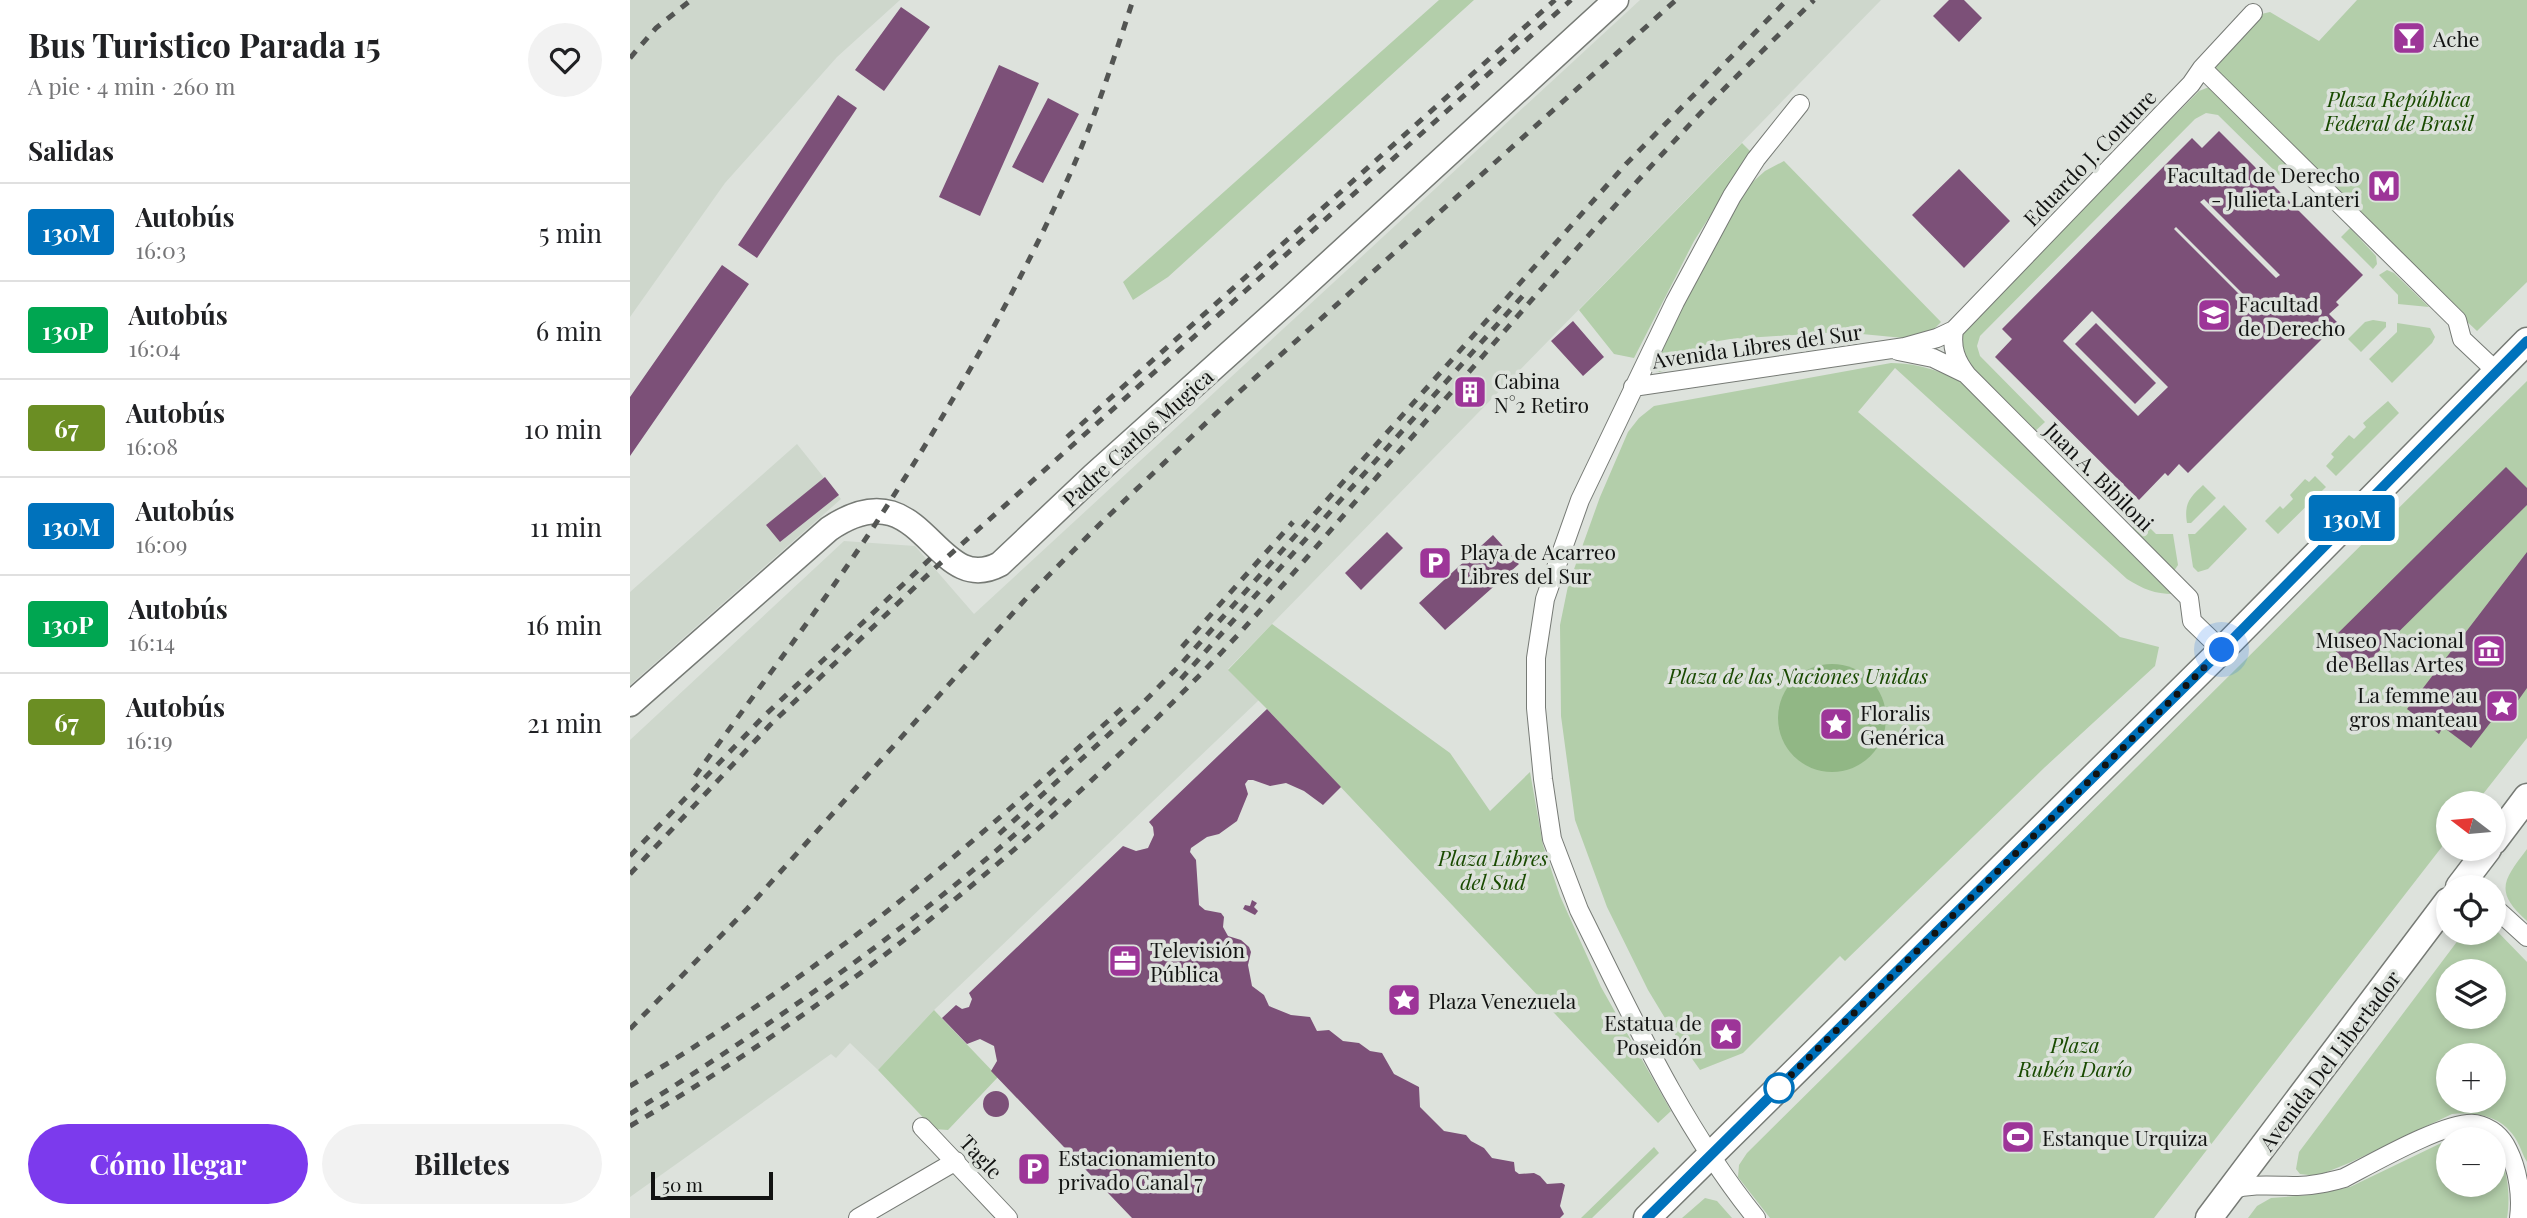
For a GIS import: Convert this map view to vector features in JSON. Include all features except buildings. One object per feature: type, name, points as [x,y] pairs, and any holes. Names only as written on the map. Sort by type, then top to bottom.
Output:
[{"type":"main road","points":[[1647,1218],[2222,650],[2527,341]]},
{"type":"main road","points":[[2506,825],[2527,797]]},
{"type":"main road","name":"Avenida Del Libertador","points":[[2209,1218],[2436,917]]},
{"type":"street","name":"Padre Carlos Mugica","points":[[630,704],[829,529],[847,517],[870,512],[894,514],[915,525],[957,565],[982,571],[1000,564],[1093,476],[1616,0]]},
{"type":"street","name":"Eduardo J. Couture","points":[[1954,330],[2191,84],[2202,68],[2253,13]]},
{"type":"street","points":[[2202,68],[2457,320],[2462,339],[2497,372]]},
{"type":"street","points":[[1756,1218],[1709,1157],[1656,1062],[1579,910],[1552,839],[1536,708],[1536,658],[1545,599],[1580,500],[1633,387],[1732,196],[1756,159],[1800,104]]},
{"type":"street","name":"Avenida Libres del Sur","points":[[1633,387],[1888,349],[1929,340],[1954,330]]},
{"type":"street","name":"Juan A. Bibiloni","points":[[1954,330],[1956,359],[1967,374],[2189,598],[2192,621],[2222,650]]},
{"type":"street","name":"Avenida Libres del Sur","points":[[1888,349],[1933,358],[1967,374]]},
{"type":"street","points":[[2506,917],[2527,937]]},
{"type":"street","points":[[2230,1190],[2260,1184],[2306,1186],[2344,1178],[2453,1126],[2476,1124],[2498,1134],[2511,1155],[2519,1188],[2519,1218]]},
{"type":"street","name":"Tagle","points":[[922,1127],[1008,1218]]},
{"type":"street","points":[[858,1218],[956,1161]]},
{"type":"shaded area","points":[[630,0],[900,0],[837,57],[725,183],[630,317]]},
{"type":"shaded area","points":[[1640,0],[1881,0],[1228,669],[1259,700],[934,1010],[878,1070],[850,1043],[836,1058],[831,1054],[630,1197],[630,740],[844,541],[915,546],[974,614]]},
{"type":"shaded area","points":[[797,444],[841,499],[630,685],[630,592]]},
{"type":"shaded area","points":[[1832,664],[1853,668],[1870,680],[1882,697],[1886,718],[1882,739],[1870,756],[1853,768],[1832,772],[1811,768],[1794,756],[1782,739],[1778,718],[1782,697],[1794,680],[1811,668]]},
{"type":"green space","points":[[1439,0],[1474,0],[1168,277],[1133,300],[1123,282]]},
{"type":"green space","name":"Plaza República Federal de Brasil","points":[[2357,0],[2527,0],[2527,282],[2477,331],[2206,65],[2257,15],[2270,12],[2319,41]]},
{"type":"green space","points":[[2209,87],[2297,168],[2285,181],[2218,115],[2206,113],[2195,119],[1980,336],[1977,346],[1980,356],[2045,422],[2032,434],[1964,364],[1961,337],[1964,328],[2199,91]]},
{"type":"green space","points":[[1742,143],[1751,152],[1694,241],[1634,358],[1614,354],[1579,310]]},
{"type":"green space","points":[[1784,161],[1941,322],[1929,334],[1914,339],[1841,332],[1730,339],[1708,343],[1675,367],[1660,372],[1644,372],[1738,195],[1765,171]]},
{"type":"green space","points":[[2350,228],[2376,256],[2377,264],[2373,269],[2341,237]]},
{"type":"green space","points":[[2387,270],[2394,273],[2429,307],[2398,304],[2398,295],[2379,275]]},
{"type":"green space","points":[[2365,322],[2386,322],[2386,327],[2361,352],[2348,339]]},
{"type":"green space","points":[[2397,323],[2430,328],[2435,337],[2392,383],[2369,359],[2397,332]]},
{"type":"green space","name":"Plaza de las Naciones Unidas","points":[[1891,363],[1933,370],[1972,387],[2173,594],[2149,590],[2127,579],[1895,368],[1858,412],[2120,637],[2159,647],[2155,666],[2044,768],[1845,961],[1840,956],[1743,1053],[1700,1070],[1648,990],[1607,907],[1575,820],[1561,716],[1560,625],[1568,586],[1600,497],[1628,432],[1639,418],[1654,406]]},
{"type":"green space","name":"Plaza Rubén Darío","points":[[2527,381],[2527,738],[2485,791],[2436,791],[2436,854],[2154,1218],[1770,1218],[1738,1177],[1739,1165],[1747,1153]]},
{"type":"green space","points":[[2388,401],[2399,413],[2336,476],[2326,466],[2334,457],[2331,454],[2349,435],[2354,439],[2366,427],[2363,423]]},
{"type":"green space","points":[[2315,476],[2326,487],[2278,534],[2265,521],[2280,506],[2283,509],[2293,499],[2290,495],[2305,479],[2309,482]]},
{"type":"green space","points":[[2203,485],[2216,498],[2191,523],[2187,523],[2186,511],[2189,502]]},
{"type":"green space","points":[[2224,505],[2247,529],[2208,569],[2198,572],[2193,567],[2188,534],[2195,534]]},
{"type":"green space","points":[[2138,516],[2156,534],[2173,534],[2178,565],[2174,571],[2133,532],[2133,524]]},
{"type":"green space","name":"Plaza Libres del Sud","points":[[1272,624],[1450,753],[1490,811],[1530,772],[1543,845],[1560,896],[1601,987],[1671,1111],[1658,1123],[1228,670]]},
{"type":"green space","points":[[2527,849],[2527,921],[2510,902],[2506,893],[2512,870]]},
{"type":"green space","points":[[2506,940],[2527,962],[2527,1162],[2517,1141],[2505,1126],[2489,1117],[2452,1114],[2317,1176],[2300,1174],[2296,1169],[2299,1152],[2436,970],[2436,1029],[2506,1029],[2506,959],[2444,959],[2454,945],[2506,945]]},
{"type":"green space","points":[[934,1010],[998,1077],[948,1130],[934,1129],[878,1070]]},
{"type":"green space","points":[[2436,1146],[2436,1197],[2506,1197],[2506,1176],[2507,1218],[2248,1218],[2257,1206],[2271,1198],[2310,1195],[2350,1187]]},
{"type":"green space","points":[[1654,1147],[1659,1153],[1592,1218],[1581,1218]]},
{"type":"green space","points":[[1705,1198],[1717,1201],[1732,1218],[1682,1218]]},
{"type":"railway","points":[[630,58],[656,28],[691,0]]},
{"type":"railway","points":[[695,776],[847,567],[965,378],[1010,297],[1070,174],[1096,110],[1133,0]]},
{"type":"railway","points":[[1067,437],[1555,0]]},
{"type":"railway","points":[[630,874],[770,725],[935,568],[1571,0]]},
{"type":"railway","points":[[630,1029],[747,909],[1031,593],[1101,523],[1227,403],[1676,0]]},
{"type":"railway","points":[[999,834],[1139,707],[1181,664],[1626,164],[1787,0]]},
{"type":"railway","points":[[630,1126],[782,1030],[926,923],[995,866],[1128,746],[1249,623],[1646,172],[1713,100],[1814,0]]},
{"type":"railway","points":[[1181,679],[1528,290]]},
{"type":"railway","points":[[1182,647],[1293,522]]},
{"type":"railway","points":[[630,856],[762,718],[931,558]]},
{"type":"railway","points":[[630,1086],[753,1008],[865,929],[980,835],[1128,703]]},
{"type":"railway","points":[[630,1114],[798,1003],[906,924],[958,883],[1059,795]]},
{"type":"bus line","name":"130M","points":[[1647,1218],[2222,650],[2527,341]]},
{"type":"place","name":"Ache","points":[[2409,38]]},
{"type":"place","name":"Facultad de Derecho - Julieta Lanteri","points":[[2384,186]]},
{"type":"place","name":"Facultad de Derecho","points":[[2214,315]]},
{"type":"place","name":"Cabina N°2 Retiro","points":[[1470,392]]},
{"type":"place","name":"Playa de Acarreo Libres del Sur","points":[[1435,563]]},
{"type":"place","name":"Museo Nacional de Bellas Artes","points":[[2489,651]]},
{"type":"place","name":"La femme au gros manteau","points":[[2502,706]]},
{"type":"place","name":"Floralis Genérica","points":[[1836,724]]},
{"type":"place","name":"Televisión Pública","points":[[1125,961]]},
{"type":"place","name":"Plaza Venezuela","points":[[1404,1000]]},
{"type":"place","name":"Estatua de Poseidón","points":[[1726,1034]]},
{"type":"place","name":"Estanque Urquiza","points":[[2018,1137]]},
{"type":"place","name":"Estacionamiento privado Canal 7","points":[[1034,1169]]},
{"type":"route","points":[[1779,1088],[1776,1090],[2222,650]]}]
